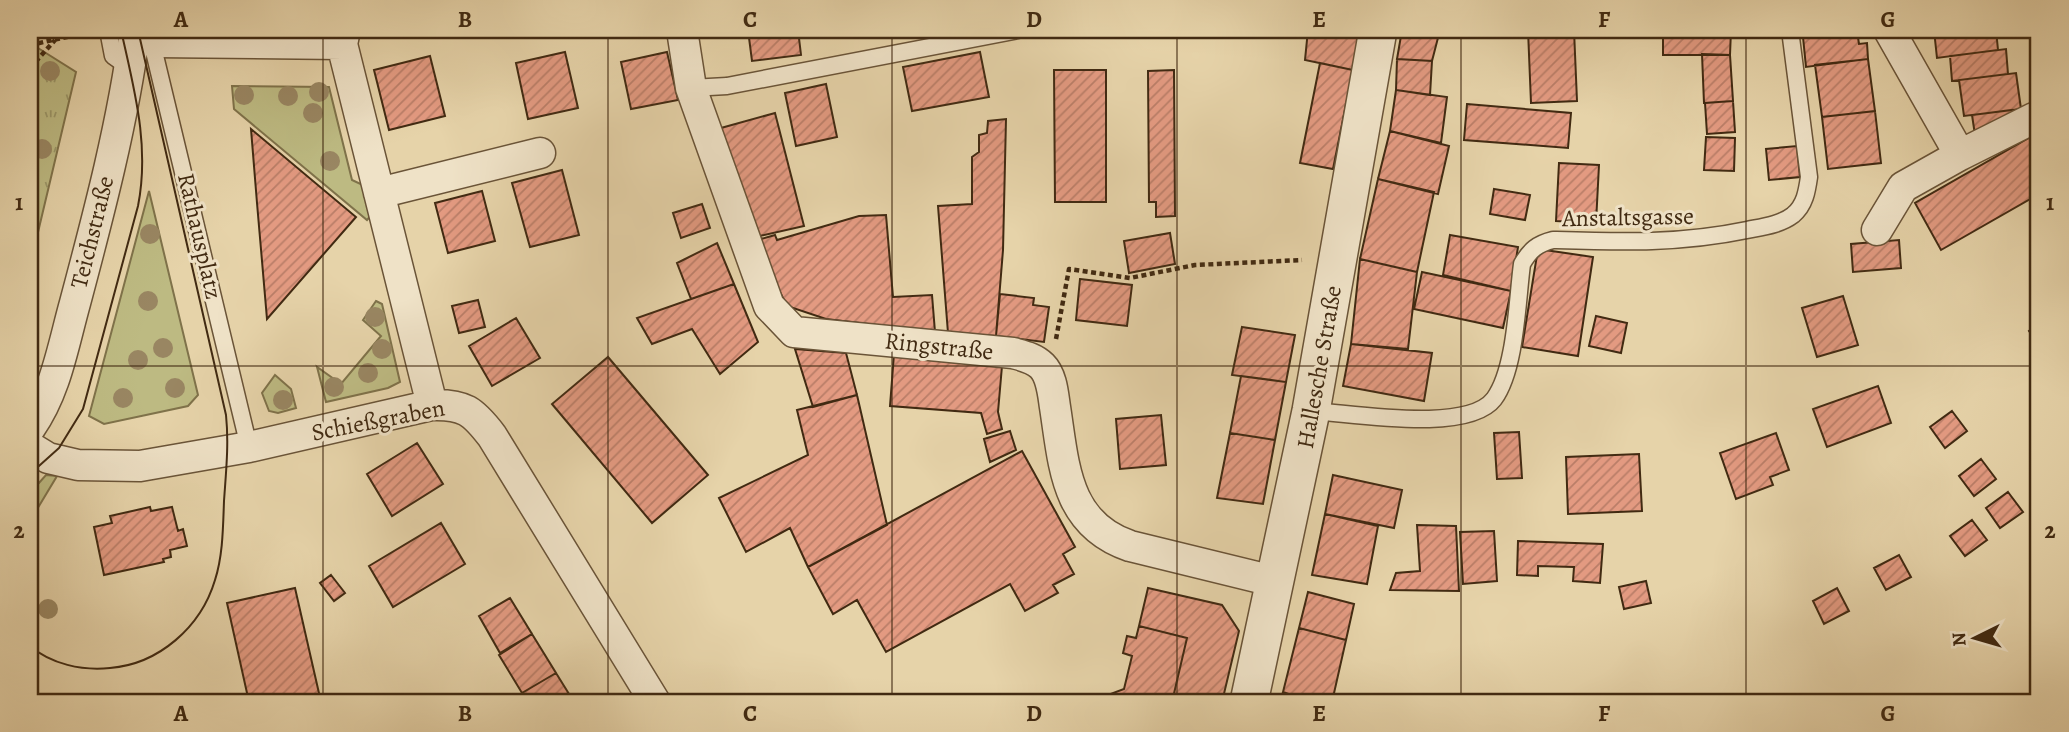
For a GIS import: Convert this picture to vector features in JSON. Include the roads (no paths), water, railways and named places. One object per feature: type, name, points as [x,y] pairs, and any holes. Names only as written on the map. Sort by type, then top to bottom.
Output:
[{"type":"street","name":"Ringstraße","points":[[682,30],[691,89],[769,306],[794,332],[1013,353],[1031,358],[1040,364],[1052,387],[1065,473],[1071,492],[1093,524],[1109,539],[1277,582]]},
{"type":"street","name":"Hallesche Straße","points":[[1249,702],[1277,582],[1311,411],[1378,30]]},
{"type":"street","points":[[1889,30],[1960,155]]},
{"type":"street","name":"Teichstraße","points":[[30,428],[52,388],[92,240],[130,68],[144,34]]},
{"type":"street","points":[[144,34],[343,37],[432,405]]},
{"type":"street","points":[[1877,230],[1903,187],[2034,118]]},
{"type":"street","points":[[379,193],[540,153]]},
{"type":"street","name":"Schießgraben","points":[[30,447],[48,458],[78,465],[140,466],[249,447],[432,405],[455,404],[476,415],[492,436],[655,702]]},
{"type":"lane","points":[[108,30],[113,56],[130,68]]},
{"type":"lane","points":[[691,89],[727,86],[1018,30]]},
{"type":"lane","name":"Anstaltsgasse","points":[[1311,411],[1428,419],[1476,414],[1493,399],[1508,367],[1522,264],[1530,251],[1541,243],[1553,240],[1661,243],[1701,239],[1776,224],[1793,215],[1806,199],[1809,177],[1790,30]]},
{"type":"lane","name":"Rathausplatz","points":[[144,34],[249,447]]},
{"type":"tram line","points":[[30,474],[59,448],[83,409],[138,206],[142,161],[139,117],[121,30]]},
{"type":"tram line","points":[[30,646],[57,662],[89,668],[110,668],[145,659],[176,640],[200,613],[215,580],[220,561],[227,458],[226,415],[138,30]]}]
